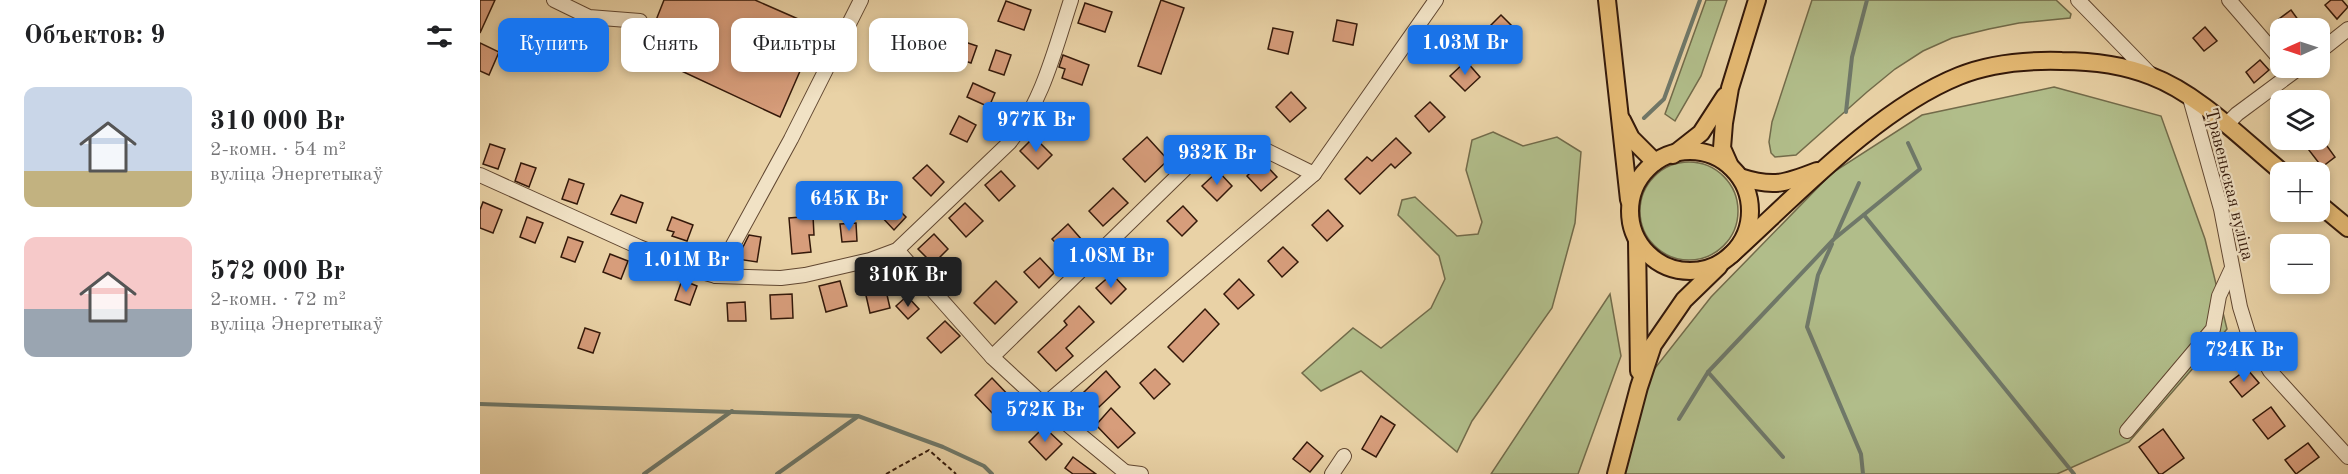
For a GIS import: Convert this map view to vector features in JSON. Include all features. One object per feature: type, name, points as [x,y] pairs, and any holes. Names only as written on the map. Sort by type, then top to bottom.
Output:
[{"type":"main road","points":[[1607,0],[1631,224],[1637,240],[1647,254],[1660,264],[1676,270],[1692,271],[1709,268],[1727,258],[1742,242],[1749,218],[1748,193],[1722,148],[1730,88],[1757,0]]},
{"type":"main road","points":[[1616,474],[1639,387],[1653,345],[1684,300],[1827,167],[1905,105],[1960,75],[1993,66],[2022,62],[2079,61],[2120,66],[2152,76],[2190,98],[2270,162]]},
{"type":"main road","points":[[1630,206],[1642,174],[1655,162],[1673,155],[1701,133],[1730,88]]},
{"type":"main road","points":[[1619,113],[1631,138],[1655,162]]},
{"type":"main road","points":[[1673,155],[1703,154],[1718,157],[1736,172],[1757,182],[1785,183],[1827,167]]},
{"type":"main road","points":[[2330,213],[2348,228]]},
{"type":"main road","points":[[1637,240],[1639,387]]},
{"type":"street","points":[[554,0],[589,17],[621,20]]},
{"type":"street","points":[[716,276],[791,140],[861,0]]},
{"type":"street","points":[[480,175],[639,247],[716,276],[781,278],[805,275],[870,260],[897,250],[1023,127],[1038,96],[1071,0]]},
{"type":"street","points":[[1044,405],[1314,174],[1436,0]]},
{"type":"street","points":[[2078,0],[2152,76]]},
{"type":"street","points":[[2229,0],[2270,47]]},
{"type":"street","points":[[2330,43],[2348,29]]},
{"type":"street","points":[[2226,125],[2236,114],[2282,78]]},
{"type":"street","name":"Травеньская вуліца","points":[[2190,98],[2221,209],[2240,307],[2248,333],[2265,362],[2306,413],[2348,457]]},
{"type":"street","points":[[993,357],[1196,158],[1253,144],[1314,174]]},
{"type":"street","points":[[897,250],[993,357],[1044,405],[1125,473],[1141,474]]},
{"type":"street","points":[[2127,430],[2213,329],[2219,296],[2232,268]]},
{"type":"street","points":[[1332,474],[1344,456]]},
{"type":"path","points":[[886,474],[929,450],[956,474]]},
{"type":"green space","points":[[1706,0],[1727,0],[1701,76],[1675,121],[1665,114]]},
{"type":"green space","points":[[1812,0],[2056,0],[2071,14],[2070,18],[2019,23],[1952,38],[1923,51],[1895,69],[1796,155],[1775,157],[1771,153],[1769,142],[1772,122]]},
{"type":"green space","points":[[2054,87],[2161,116],[2205,239],[2227,329],[2129,442],[2057,474],[1623,474],[1648,377],[1711,297],[1832,173],[1922,115]]},
{"type":"green space","points":[[1493,132],[1523,146],[1557,137],[1581,152],[1575,223],[1552,308],[1472,421],[1457,452],[1361,371],[1321,391],[1302,373],[1353,328],[1381,348],[1431,308],[1445,279],[1439,256],[1398,215],[1402,200],[1415,197],[1457,236],[1478,234],[1482,222],[1466,170],[1472,140]]},
{"type":"green space","points":[[1689,162],[1708,166],[1724,176],[1734,192],[1738,211],[1734,230],[1724,246],[1708,256],[1689,260],[1670,256],[1654,246],[1644,230],[1640,211],[1644,192],[1654,176],[1670,166]]},
{"type":"green space","points":[[1610,294],[1621,356],[1578,474],[1491,474]]},
{"type":"building","points":[[480,0],[495,0],[480,33]]},
{"type":"building","points":[[664,0],[755,0],[796,18],[731,18],[731,72],[800,72],[780,117],[684,72],[719,72],[719,18],[657,18]]},
{"type":"building","points":[[1161,0],[1184,8],[1161,74],[1138,66]]},
{"type":"building","points":[[2331,0],[2342,0],[2348,7],[2337,19],[2325,5]]},
{"type":"building","points":[[1006,1],[1031,10],[1024,30],[998,21]]},
{"type":"building","points":[[1085,3],[1112,12],[1105,32],[1078,23]]},
{"type":"building","points":[[2291,10],[2297,18],[2280,18]]},
{"type":"building","points":[[1501,15],[1516,30],[1500,45],[1486,30]]},
{"type":"building","points":[[1337,20],[1357,24],[1353,45],[1333,41]]},
{"type":"building","points":[[2205,27],[2217,41],[2204,51],[2193,38]]},
{"type":"building","points":[[1273,28],[1293,32],[1288,54],[1268,49]]},
{"type":"building","points":[[480,43],[498,52],[498,54],[489,75],[480,71]]},
{"type":"building","points":[[968,43],[977,46],[971,63],[968,62]]},
{"type":"building","points":[[996,50],[1011,55],[1004,75],[989,70]]},
{"type":"building","points":[[1063,55],[1089,65],[1082,85],[1062,78],[1065,69],[1059,67]]},
{"type":"building","points":[[2260,60],[2269,70],[2254,83],[2246,72]]},
{"type":"building","points":[[1466,61],[1480,77],[1465,91],[1450,76]]},
{"type":"building","points":[[973,83],[995,93],[989,107],[967,97]]},
{"type":"building","points":[[1291,92],[1306,108],[1290,122],[1276,107]]},
{"type":"building","points":[[1430,102],[1445,117],[1429,132],[1415,116]]},
{"type":"building","points":[[959,116],[976,125],[967,142],[950,134]]},
{"type":"building","points":[[1034,137],[1052,155],[1038,169],[1020,151]]},
{"type":"building","points":[[1147,137],[1168,160],[1145,182],[1123,159]]},
{"type":"building","points":[[1396,138],[1411,153],[1395,168],[1391,164],[1360,194],[1345,179],[1367,157],[1372,161]]},
{"type":"building","points":[[490,144],[505,149],[498,169],[483,164]]},
{"type":"building","points":[[2309,150],[2330,150],[2335,157],[2328,162],[2318,162]]},
{"type":"building","points":[[1262,161],[1277,177],[1261,191],[1247,176]]},
{"type":"building","points":[[521,163],[536,168],[529,187],[515,181]]},
{"type":"building","points":[[927,165],[944,182],[931,196],[913,178]]},
{"type":"building","points":[[1001,171],[1015,186],[999,201],[985,185]]},
{"type":"building","points":[[1218,171],[1232,186],[1217,201],[1202,186]]},
{"type":"building","points":[[569,179],[584,184],[577,204],[562,199]]},
{"type":"building","points":[[1113,188],[1128,203],[1103,226],[1089,211]]},
{"type":"building","points":[[621,195],[643,203],[636,223],[611,214]]},
{"type":"building","points":[[483,202],[502,210],[493,233],[480,228],[480,210]]},
{"type":"building","points":[[891,202],[906,217],[894,230],[879,214]]},
{"type":"building","points":[[965,203],[983,221],[966,237],[949,218]]},
{"type":"building","points":[[1183,206],[1197,221],[1182,236],[1167,221]]},
{"type":"building","points":[[1328,210],[1343,226],[1327,241],[1312,225]]},
{"type":"building","points":[[813,216],[814,235],[809,235],[811,252],[792,254],[789,218]]},
{"type":"building","points":[[527,217],[543,223],[535,243],[520,237]]},
{"type":"building","points":[[672,217],[693,225],[687,241],[672,236],[674,232],[667,230]]},
{"type":"building","points":[[856,223],[857,241],[842,242],[840,224]]},
{"type":"building","points":[[1068,224],[1082,240],[1066,254],[1052,239]]},
{"type":"building","points":[[934,234],[948,249],[933,264],[918,249]]},
{"type":"building","points":[[749,235],[761,237],[757,262],[737,259]]},
{"type":"building","points":[[568,237],[583,242],[575,262],[561,257]]},
{"type":"building","points":[[1150,243],[1164,258],[1149,273],[1134,258]]},
{"type":"building","points":[[1283,247],[1298,262],[1282,277],[1268,261]]},
{"type":"building","points":[[610,254],[628,261],[621,279],[603,272]]},
{"type":"building","points":[[1040,258],[1054,273],[1039,288],[1024,272]]},
{"type":"building","points":[[882,273],[890,308],[870,313],[862,278]]},
{"type":"building","points":[[1112,274],[1126,289],[1111,304],[1096,288]]},
{"type":"building","points":[[1239,279],[1254,295],[1238,309],[1224,294]]},
{"type":"building","points":[[682,280],[697,286],[690,305],[675,300]]},
{"type":"building","points":[[840,281],[847,306],[826,312],[819,286]]},
{"type":"building","points":[[996,281],[1017,302],[995,324],[974,303]]},
{"type":"building","points":[[792,294],[793,318],[771,319],[770,295]]},
{"type":"building","points":[[907,296],[919,309],[908,319],[896,306]]},
{"type":"building","points":[[745,302],[746,321],[728,321],[727,303]]},
{"type":"building","points":[[1079,306],[1094,322],[1066,348],[1073,356],[1056,371],[1038,352],[1067,325],[1064,321]]},
{"type":"building","points":[[1205,309],[1219,324],[1183,362],[1168,347]]},
{"type":"building","points":[[945,321],[960,336],[941,353],[927,338]]},
{"type":"building","points":[[585,328],[600,333],[593,353],[578,348]]},
{"type":"building","points":[[1155,369],[1170,384],[1154,399],[1140,383]]},
{"type":"building","points":[[2247,369],[2259,383],[2242,397],[2230,382]]},
{"type":"building","points":[[1106,371],[1120,387],[1099,407],[1084,392]]},
{"type":"building","points":[[992,378],[1013,400],[995,416],[975,395]]},
{"type":"building","points":[[2271,407],[2285,426],[2268,439],[2253,420]]},
{"type":"building","points":[[1111,408],[1135,433],[1118,448],[1096,425]]},
{"type":"building","points":[[1381,416],[1395,425],[1376,457],[1362,449]]},
{"type":"building","points":[[1044,427],[1062,444],[1046,460],[1029,442]]},
{"type":"building","points":[[2163,429],[2184,458],[2159,474],[2139,447]]},
{"type":"building","points":[[1307,442],[1323,456],[1310,472],[1293,459]]},
{"type":"building","points":[[2308,443],[2319,457],[2296,474],[2285,460]]},
{"type":"building","points":[[1073,457],[1096,474],[1073,474],[1065,468]]},
{"type":"waterway","points":[[1644,118],[1664,99],[1700,0]]},
{"type":"waterway","points":[[1846,112],[1852,57],[1867,0]]},
{"type":"waterway","points":[[1708,372],[1834,239],[1920,169],[1908,143]]},
{"type":"waterway","points":[[1835,237],[1859,183]]},
{"type":"waterway","points":[[1864,215],[2074,474]]},
{"type":"waterway","points":[[1832,244],[1818,275],[1807,327],[1861,454],[1863,474]]},
{"type":"waterway","points":[[1679,419],[1708,372],[1783,457]]},
{"type":"waterway","points":[[480,404],[858,416],[943,447],[984,466],[992,474]]},
{"type":"waterway","points":[[644,474],[732,411]]},
{"type":"waterway","points":[[777,474],[857,417]]}]
